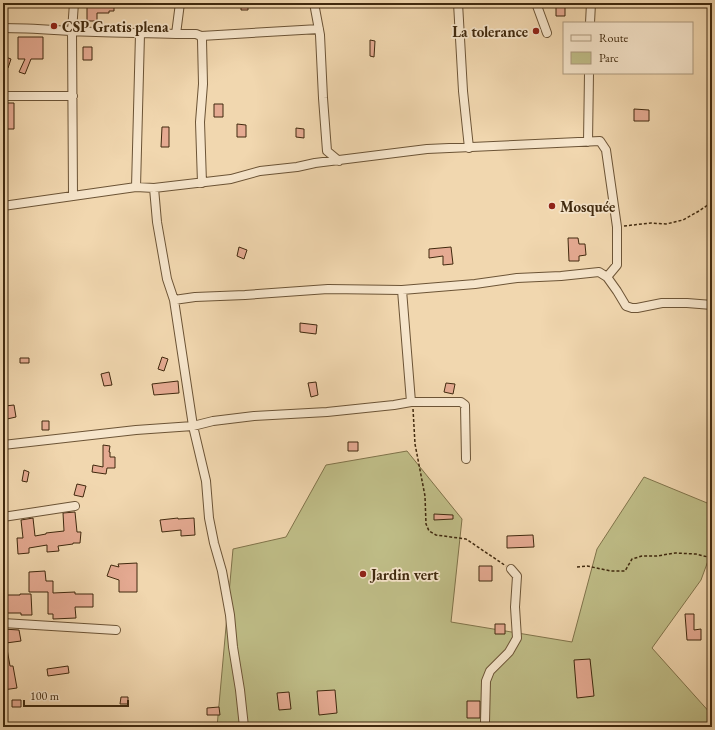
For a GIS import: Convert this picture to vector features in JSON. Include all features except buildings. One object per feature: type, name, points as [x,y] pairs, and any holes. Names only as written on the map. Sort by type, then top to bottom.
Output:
[{"type":"street","points":[[73,196],[72,31],[74,3]]},
{"type":"street","points":[[176,34],[180,3]]},
{"type":"street","points":[[314,3],[319,29],[328,151],[339,161]]},
{"type":"street","points":[[458,3],[463,91],[470,148]]},
{"type":"street","points":[[536,3],[547,33]]},
{"type":"street","points":[[590,22],[591,3]]},
{"type":"street","points":[[3,28],[140,34],[149,32],[196,34],[201,36],[319,29]]},
{"type":"street","points":[[136,187],[140,34]]},
{"type":"street","points":[[201,36],[202,84],[200,122],[202,183]]},
{"type":"street","points":[[588,142],[590,74]]},
{"type":"street","points":[[3,96],[73,96]]},
{"type":"street","points":[[3,206],[136,187],[154,188],[202,183],[231,179],[260,171],[427,149],[600,141],[606,150],[616,227],[617,265],[607,277]]},
{"type":"street","points":[[315,163],[328,151]]},
{"type":"street","points":[[154,188],[157,222],[167,279],[174,300],[193,426],[206,481],[209,518],[222,571],[230,615],[244,727]]},
{"type":"street","points":[[174,300],[195,297],[328,289],[402,290],[599,272],[607,277],[626,306],[632,308],[662,303],[687,303],[712,306]]},
{"type":"street","points":[[402,290],[411,402]]},
{"type":"street","points":[[3,445],[136,430],[193,426],[230,419],[327,412],[411,402],[463,402],[465,405],[466,459]]},
{"type":"street","points":[[3,517],[75,506]]},
{"type":"street","points":[[487,727],[485,722],[486,681],[490,671],[509,652],[517,638],[515,607],[518,576],[511,569]]},
{"type":"street","points":[[3,623],[116,630]]},
{"type":"path","points":[[616,227],[651,223],[666,224],[683,220],[712,202]]},
{"type":"path","points":[[411,402],[415,444],[425,496],[426,524],[429,531],[436,535],[466,539],[511,569]]},
{"type":"path","points":[[577,567],[587,566],[612,571],[626,571],[632,559],[642,556],[657,556],[675,553],[696,554],[712,558]]},
{"type":"green space","points":[[407,451],[462,519],[451,622],[572,642],[597,549],[644,477],[712,505],[712,550],[701,580],[652,648],[712,715],[712,727],[217,727],[233,549],[286,537],[326,465]]},
{"type":"place","name":"CSP Gratis plena","points":[[54,26]]},
{"type":"place","name":"La tolerance","points":[[536,31]]},
{"type":"place","name":"Mosquée","points":[[552,206]]},
{"type":"place","name":"Jardin vert","points":[[363,574]]}]
